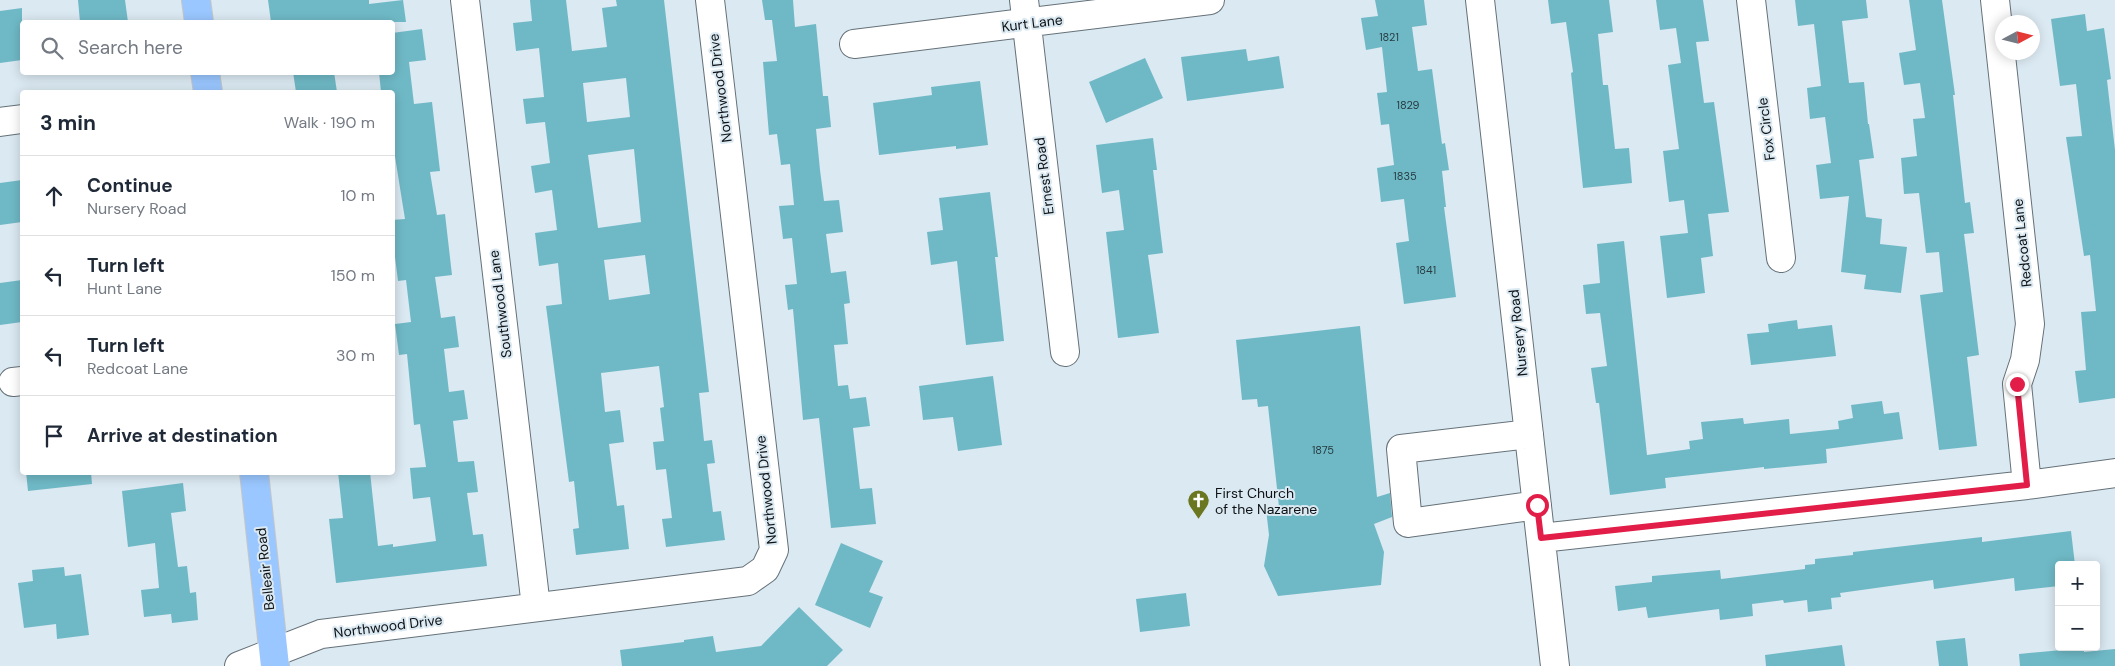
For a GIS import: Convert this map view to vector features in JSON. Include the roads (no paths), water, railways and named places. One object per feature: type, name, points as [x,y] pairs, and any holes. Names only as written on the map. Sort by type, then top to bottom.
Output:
[{"type":"main road","points":[[196,0],[199,20]]},
{"type":"main road","points":[[205,75],[208,90]]},
{"type":"main road","name":"Belleair Road","points":[[254,475],[274,659]]},
{"type":"street","name":"Southwood Lane","points":[[465,0],[536,607]]},
{"type":"street","name":"Northwood Drive","points":[[239,666],[274,659],[321,634],[748,581],[765,569],[774,550],[710,0]]},
{"type":"street","name":"Kurt Lane","points":[[854,44],[1025,12],[1210,0]]},
{"type":"street","name":"Nursery Road","points":[[1480,0],[1555,666]]},
{"type":"street","name":"Fox Circle","points":[[1751,0],[1782,258]]},
{"type":"street","name":"Redcoat Lane","points":[[1995,0],[2030,324],[2025,360],[2017,384],[2027,485]]},
{"type":"street","name":"Ernest Road","points":[[1025,12],[1065,352]]},
{"type":"street","points":[[0,122],[20,119]]},
{"type":"street","points":[[1529,434],[1402,449],[1408,523],[1537,505]]},
{"type":"street","points":[[1541,538],[2027,485],[2115,473]]},
{"type":"place","name":"First Church of the Nazarene","points":[[1199,520]]}]
